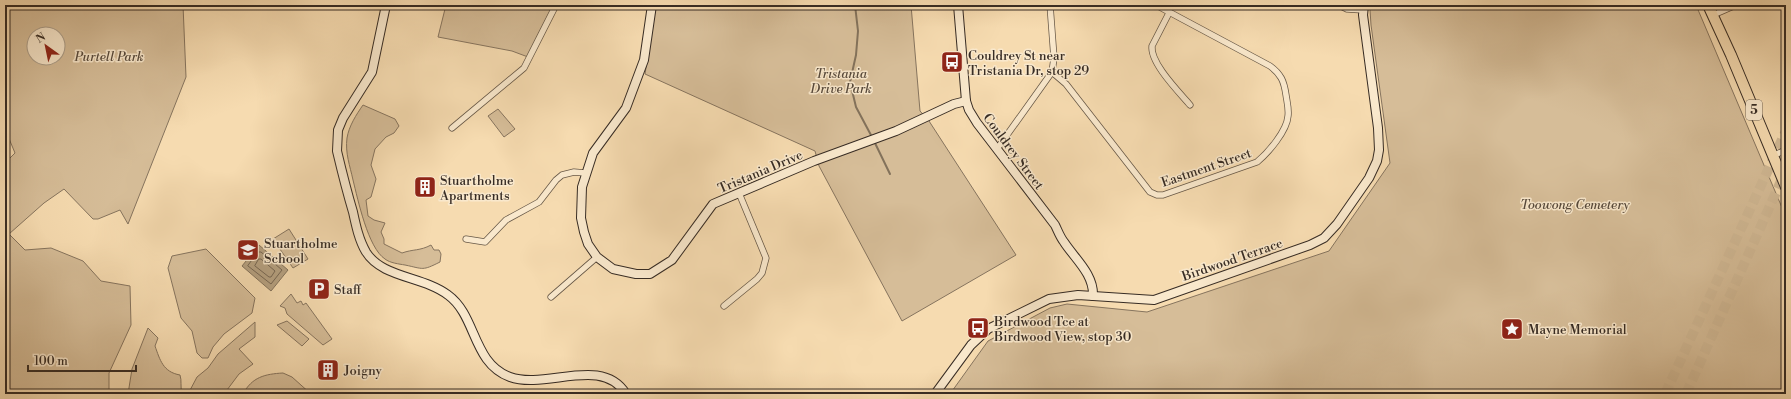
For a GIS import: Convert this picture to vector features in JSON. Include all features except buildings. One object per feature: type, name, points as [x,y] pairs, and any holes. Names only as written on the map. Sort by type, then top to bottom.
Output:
[{"type":"highway","name":"5","points":[[1708,5],[1731,55],[1786,187]]},
{"type":"main road","points":[[386,5],[372,72],[343,118],[338,130],[336,151],[361,242],[367,254],[383,269],[424,282],[448,295],[463,311],[480,349],[487,360],[509,377],[530,380],[596,375],[603,376],[616,383],[626,394]]},
{"type":"main road","name":"Tristania Drive","points":[[652,5],[644,60],[626,108],[600,141],[593,153],[585,173],[582,187],[581,218],[588,244],[597,257],[613,269],[636,274],[650,274],[672,260],[713,204],[814,161],[896,131],[954,104],[966,100]]},
{"type":"main road","name":"Couldrey Street","points":[[958,5],[966,100],[972,116],[1052,221],[1064,243],[1088,276],[1092,286],[1093,296]]},
{"type":"main road","name":"Birdwood Terrace","points":[[935,394],[971,345],[988,329],[1049,299],[1068,295],[1154,300],[1310,245],[1324,238],[1331,231],[1369,178],[1378,156],[1378,128],[1364,8]]},
{"type":"street","points":[[452,128],[524,68],[556,5]]},
{"type":"street","points":[[997,149],[1052,72],[1054,58],[1050,5]]},
{"type":"street","name":"Eastment Street","points":[[1052,72],[1066,84],[1150,192],[1157,195],[1163,195],[1257,162],[1266,154],[1286,124],[1288,110],[1282,78],[1278,72],[1270,66],[1156,5]]},
{"type":"street","points":[[1339,5],[1347,9],[1364,8]]},
{"type":"street","points":[[1712,15],[1736,5]]},
{"type":"street","points":[[1169,13],[1152,46],[1152,52],[1157,64],[1190,106]]},
{"type":"street","points":[[1772,156],[1786,150]]},
{"type":"street","points":[[466,239],[485,242],[506,220],[539,202],[556,180],[562,175],[574,172],[585,173]]},
{"type":"street","points":[[724,306],[757,279],[762,273],[766,258],[739,193]]},
{"type":"street","points":[[551,297],[597,257]]},
{"type":"green space","name":"Purtell Park","points":[[5,5],[183,5],[186,77],[128,224],[120,210],[98,219],[93,219],[64,189],[44,203],[9,234],[25,250],[51,248],[83,261],[101,281],[130,286],[131,325],[109,373],[109,394],[5,394],[5,163],[15,153],[5,129]]},
{"type":"green space","points":[[446,5],[548,5],[553,7],[528,57],[512,51],[438,37]]},
{"type":"green space","name":"Tristania Drive Park","points":[[656,5],[911,5],[920,111],[929,121],[1016,255],[902,321],[819,166],[815,151],[645,74]]},
{"type":"green space","name":"Toowong Cemetery","points":[[1374,5],[1696,5],[1786,217],[1786,394],[950,394],[988,341],[1050,308],[1067,304],[1147,312],[1329,251],[1390,163],[1371,25],[1370,10]]},
{"type":"green space","points":[[363,105],[395,119],[399,126],[394,133],[386,137],[375,149],[371,165],[376,179],[371,197],[366,200],[368,216],[374,220],[385,223],[381,232],[384,239],[384,244],[402,253],[431,245],[434,250],[439,250],[441,254],[440,262],[430,267],[420,268],[395,263],[385,259],[374,245],[364,223],[348,159],[347,149],[349,129]]},
{"type":"green space","points":[[498,109],[515,129],[504,137],[488,116]]},
{"type":"green space","points":[[289,229],[308,259],[293,268],[273,239]]},
{"type":"green space","points":[[206,249],[255,298],[252,313],[224,334],[213,347],[208,358],[202,358],[197,353],[192,331],[181,318],[168,268],[172,256]]},
{"type":"green space","points":[[291,294],[297,303],[301,301],[303,305],[306,303],[332,339],[323,345],[287,314],[285,308],[280,306]]},
{"type":"green space","points":[[287,321],[309,339],[302,346],[277,325]]},
{"type":"green space","points":[[255,322],[255,337],[239,349],[253,364],[239,374],[224,394],[188,394],[197,377],[208,368],[218,354]]},
{"type":"green space","points":[[148,328],[158,338],[155,346],[163,365],[170,371],[180,375],[182,393],[185,394],[128,394],[132,369]]},
{"type":"green space","points":[[283,373],[292,377],[311,394],[243,394],[255,380],[270,374]]},
{"type":"water","points":[[259,245],[288,270],[271,291],[242,266]]},
{"type":"waterway","points":[[855,5],[858,31],[856,55],[850,82],[856,107],[872,137]]},
{"type":"waterway","points":[[874,141],[890,174]]},
{"type":"tunnel","points":[[1665,394],[1786,131]]},
{"type":"tunnel","points":[[1686,394],[1786,170]]},
{"type":"place","name":"Couldrey St near Tristania Dr, stop 29","points":[[952,62]]},
{"type":"place","name":"Stuartholme Apartments","points":[[425,187]]},
{"type":"place","name":"Stuartholme School","points":[[248,250]]},
{"type":"place","name":"Staff","points":[[319,289]]},
{"type":"place","name":"Birdwood Tce at Birdwood View, stop 30","points":[[978,328]]},
{"type":"place","name":"Mayne Memorial","points":[[1512,329]]},
{"type":"place","name":"Joigny","points":[[328,370]]}]
